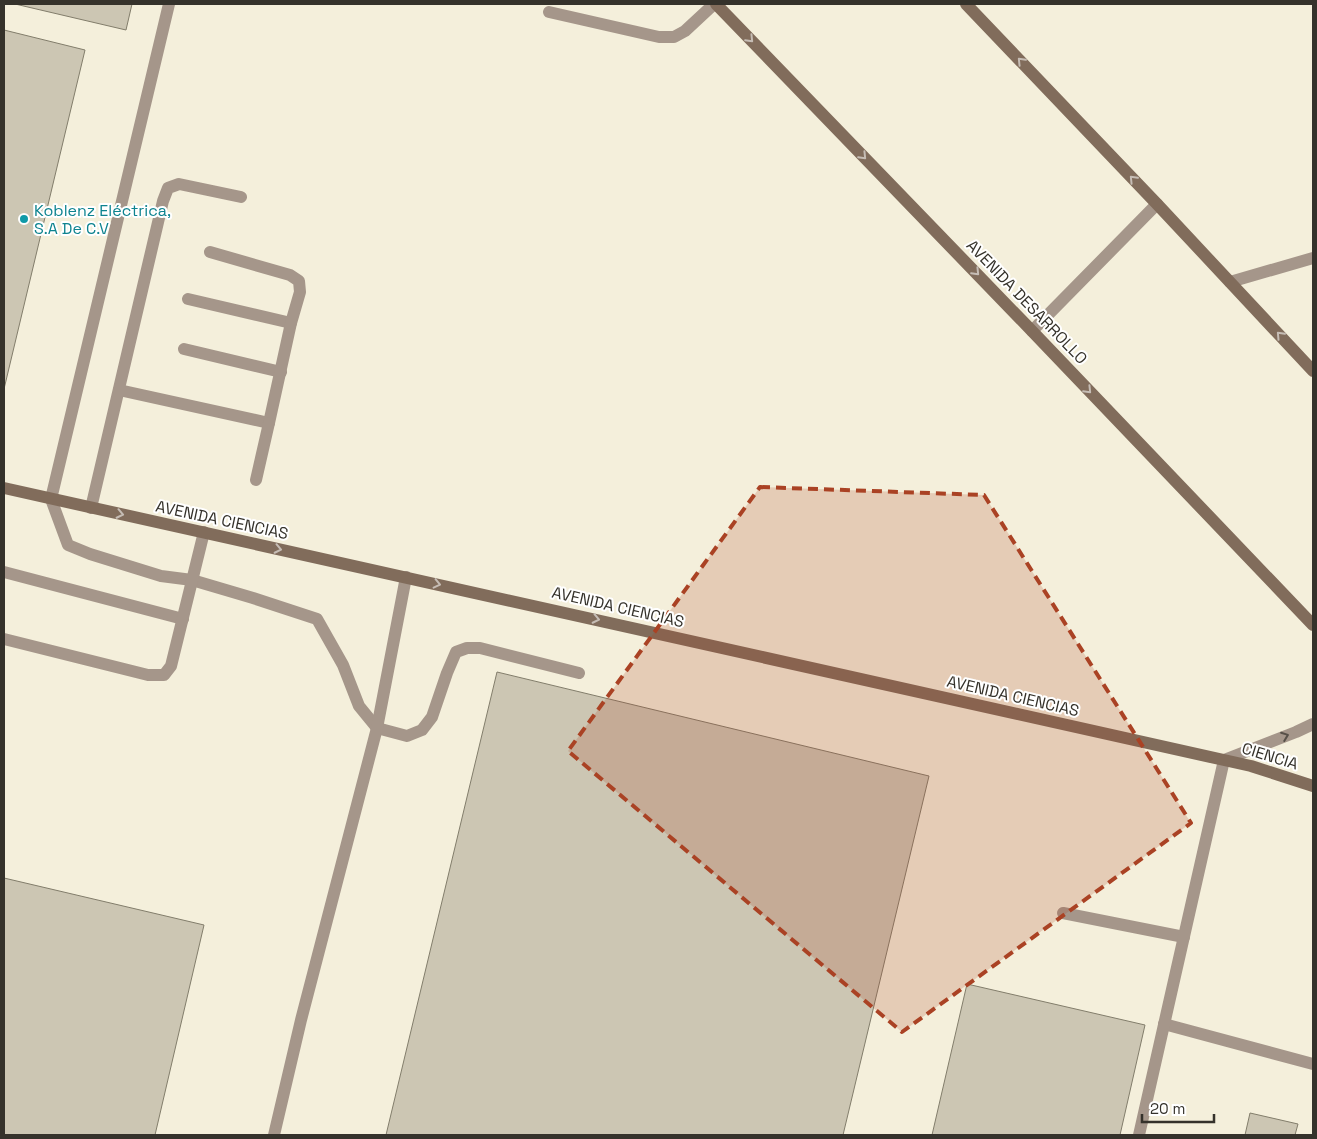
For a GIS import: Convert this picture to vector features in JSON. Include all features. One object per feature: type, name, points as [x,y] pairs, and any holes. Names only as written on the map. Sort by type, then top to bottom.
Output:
[{"type":"main road","name":"AVENIDA DESARROLLO","points":[[715,4],[1032,331],[1313,625]]},
{"type":"main road","points":[[966,4],[1313,371]]},
{"type":"main road","name":"AVENIDA CIENCIAS","points":[[4,488],[1224,760]]},
{"type":"main road","name":"CIENCIA","points":[[1224,760],[1252,766],[1313,786]]},
{"type":"street","points":[[169,4],[51,499],[68,545],[90,554],[161,576],[192,580],[318,619],[343,665],[359,706],[377,728],[406,736],[422,730],[432,717],[456,652],[467,648],[480,648],[579,673]]},
{"type":"street","points":[[549,12],[658,36],[674,37],[685,31],[715,4]]},
{"type":"street","points":[[91,508],[163,201],[168,188],[179,184],[241,196]]},
{"type":"street","points":[[1032,331],[1157,204]]},
{"type":"street","points":[[210,252],[290,275],[298,281],[300,292],[256,480]]},
{"type":"street","points":[[1230,282],[1313,258]]},
{"type":"street","points":[[188,299],[292,323]]},
{"type":"street","points":[[184,349],[281,372]]},
{"type":"street","points":[[119,390],[269,423]]},
{"type":"street","points":[[4,639],[148,675],[164,674],[171,666],[204,532]]},
{"type":"street","points":[[4,572],[183,619]]},
{"type":"street","points":[[274,1135],[377,728],[406,577]]},
{"type":"street","name":"CIENCIA","points":[[1224,760],[1313,724]]},
{"type":"street","points":[[1139,1135],[1224,760]]},
{"type":"street","points":[[1062,914],[1184,937]]},
{"type":"street","points":[[1164,1024],[1313,1064]]},
{"type":"highlighted area","points":[[760,487],[984,495],[1191,823],[902,1032],[568,751]]},
{"type":"building","points":[[15,4],[132,4],[126,30]]},
{"type":"building","name":"Koblenz Eléctrica, S.A De C.V","points":[[4,30],[85,50],[4,389]]},
{"type":"building","points":[[497,672],[929,776],[843,1135],[386,1135]]},
{"type":"building","points":[[4,878],[204,925],[155,1135],[4,1135]]},
{"type":"building","points":[[967,984],[1145,1025],[1120,1135],[932,1135]]},
{"type":"building","points":[[1250,1113],[1298,1124],[1295,1135],[1245,1135]]},
{"type":"place","name":"Koblenz Eléctrica, S.A De C.V","points":[[24,219]]}]
